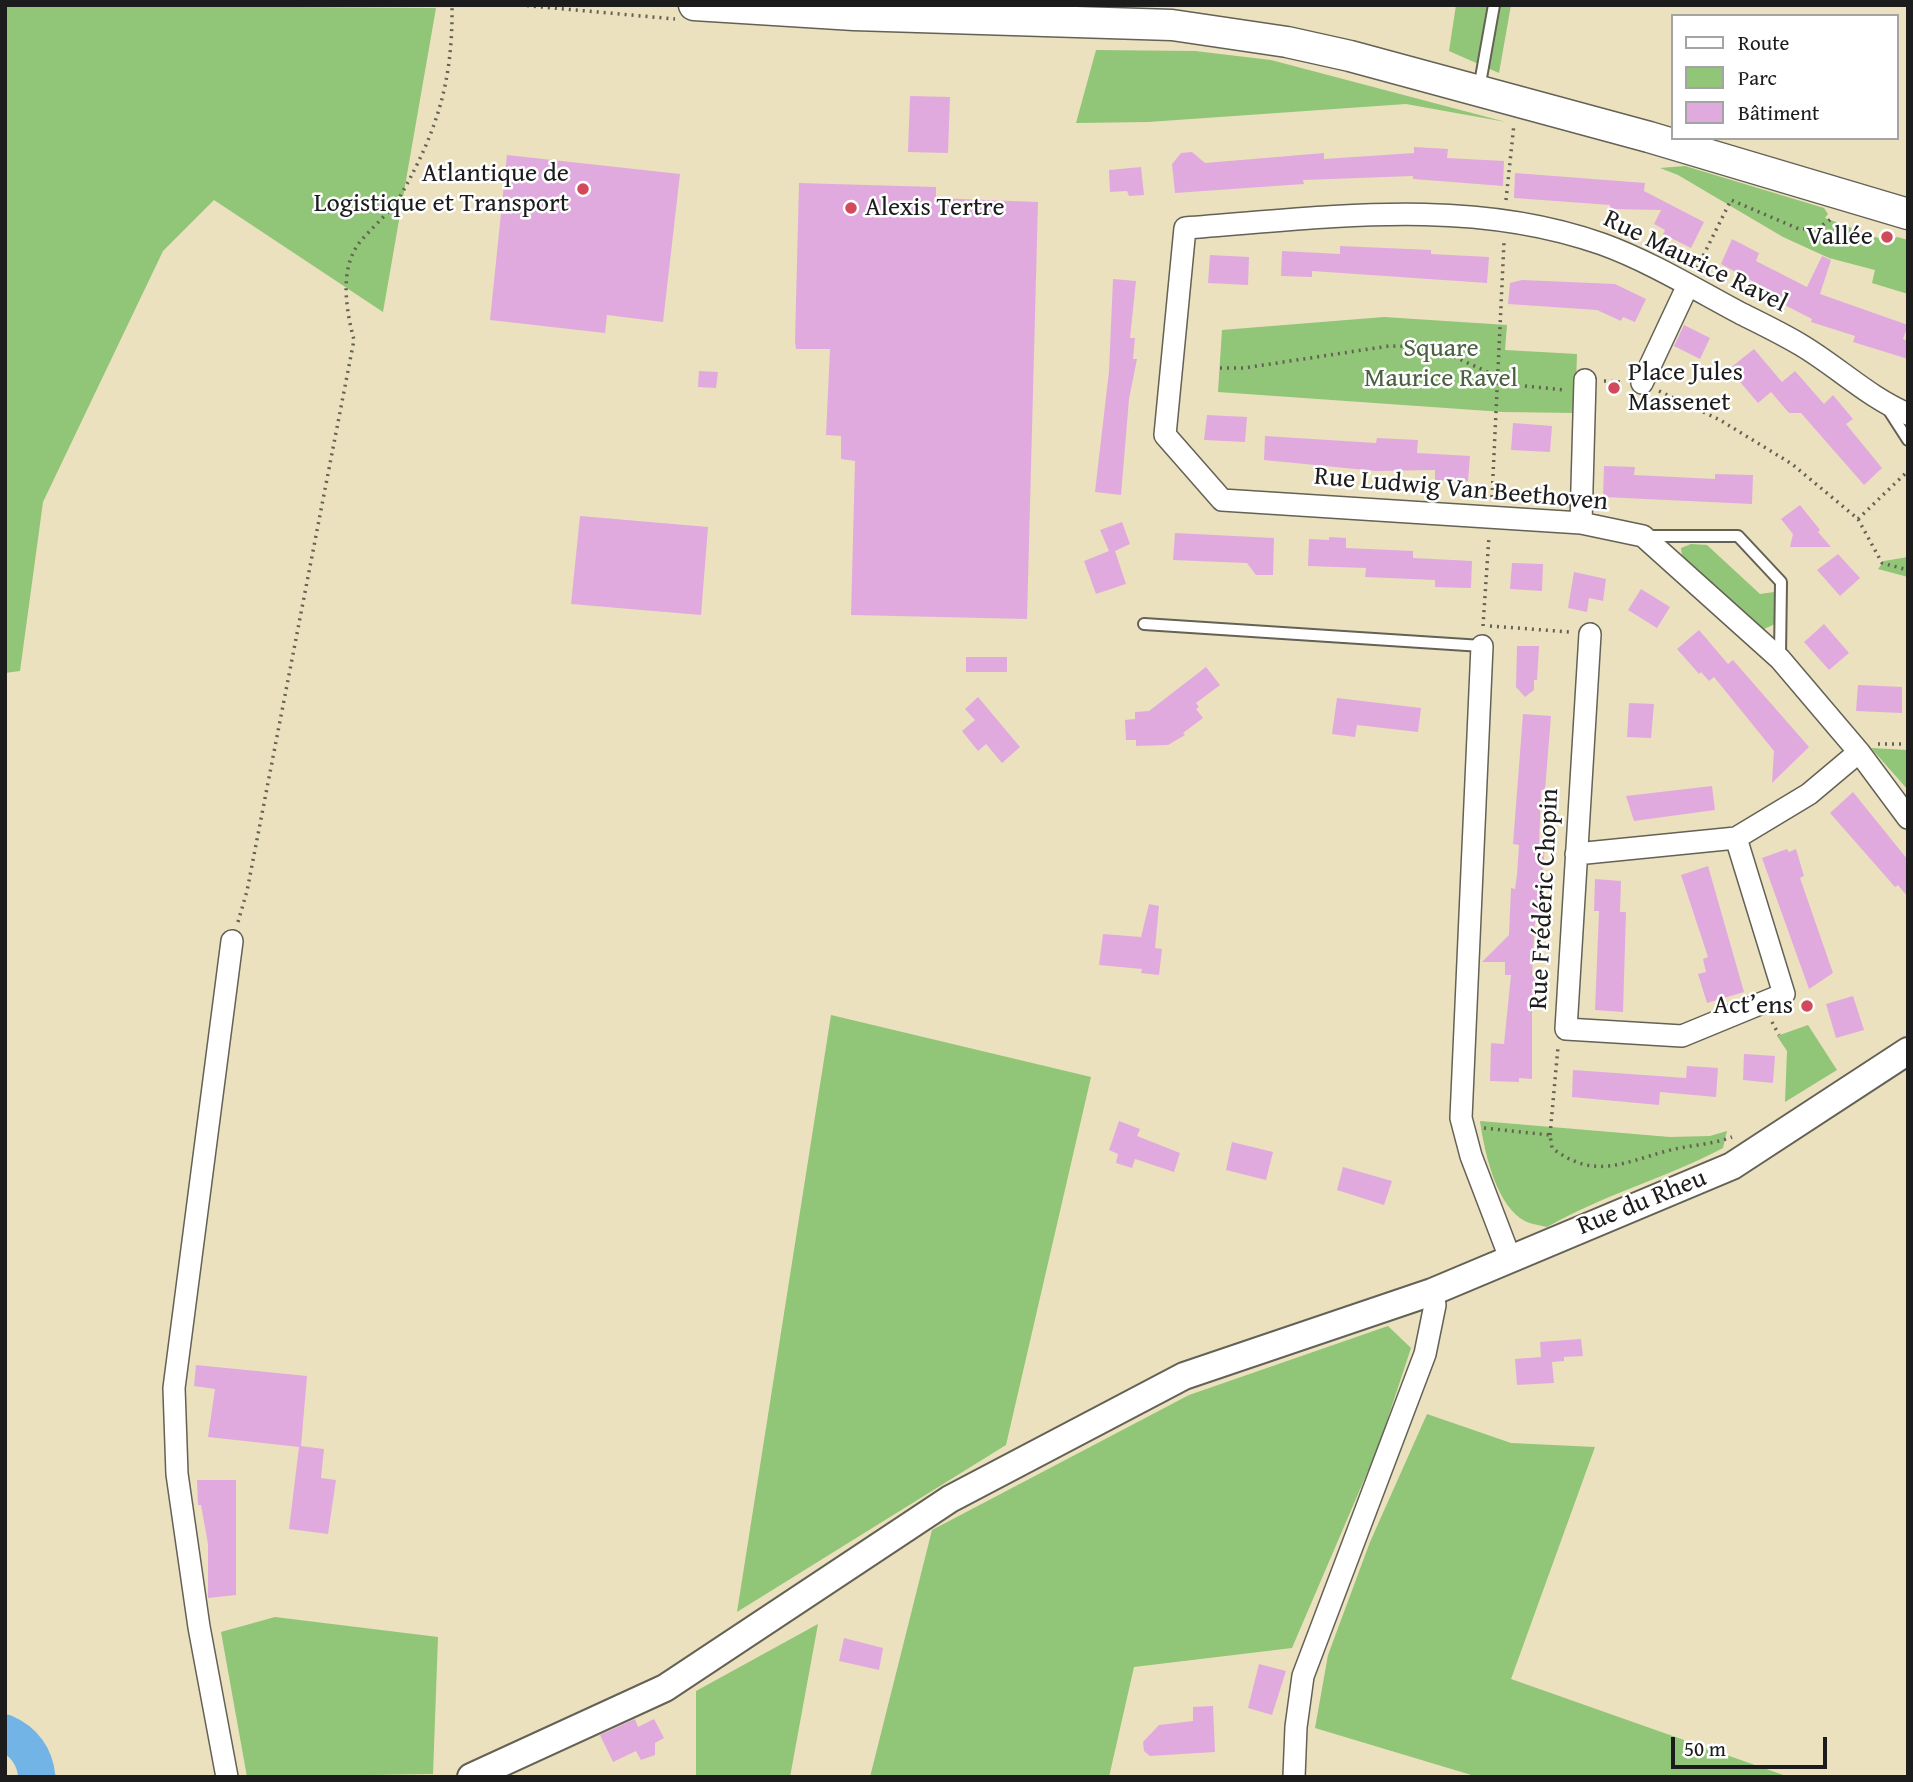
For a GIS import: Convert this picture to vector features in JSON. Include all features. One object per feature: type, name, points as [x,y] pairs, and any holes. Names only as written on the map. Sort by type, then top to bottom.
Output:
[{"type":"main road","points":[[689,12],[1172,25],[1287,42],[1350,56],[1649,137],[1908,214]]},
{"type":"street","name":"Rue Maurice Ravel","points":[[1185,228],[1400,212],[1547,229],[1602,244],[1688,285],[1801,345],[1885,404],[1908,414]]},
{"type":"street","name":"Rue Ludwig Van Beethoven","points":[[1185,228],[1165,435],[1222,500],[1581,523],[1643,536]]},
{"type":"street","points":[[1642,383],[1688,285]]},
{"type":"street","points":[[1581,523],[1585,385]]},
{"type":"street","points":[[1643,536],[1780,659],[1859,752],[1908,818]]},
{"type":"street","name":"Rue Frédéric Chopin","points":[[1590,634],[1566,1029],[1682,1036],[1784,995],[1736,838]]},
{"type":"street","points":[[1483,636],[1461,1090],[1464,1127],[1471,1156],[1510,1258]]},
{"type":"street","points":[[1576,855],[1736,838],[1809,794],[1859,752]]},
{"type":"street","points":[[227,1777],[198,1627],[177,1474],[174,1388],[232,941]]},
{"type":"street","name":"Rue du Rheu","points":[[471,1777],[665,1688],[950,1499],[1184,1376],[1356,1315],[1432,1292],[1732,1166],[1908,1051]]},
{"type":"street","points":[[1294,1777],[1296,1727],[1303,1676],[1426,1354],[1434,1305],[1432,1292]]},
{"type":"lane","points":[[1478,92],[1494,5]]},
{"type":"lane","points":[[1885,404],[1908,440]]},
{"type":"lane","points":[[1643,536],[1738,536],[1782,582],[1780,659]]},
{"type":"lane","points":[[1144,624],[1483,636]]},
{"type":"path","points":[[232,941],[247,891],[354,340],[348,318],[346,279],[358,245],[401,196],[438,118],[453,52],[452,5]]},
{"type":"path","points":[[520,5],[689,12]]},
{"type":"path","points":[[1514,127],[1504,222],[1499,375],[1483,636],[1590,634]]},
{"type":"path","points":[[1688,285],[1731,200],[1799,229],[1817,229],[1838,215],[1825,210]]},
{"type":"path","points":[[1220,368],[1244,368],[1389,346],[1433,347],[1516,385],[1642,383],[1720,420],[1792,464],[1858,519],[1882,563],[1908,570]]},
{"type":"path","points":[[1858,519],[1908,471]]},
{"type":"path","points":[[1566,1029],[1558,1045],[1550,1135],[1552,1148],[1567,1160],[1596,1168],[1626,1164],[1667,1150],[1728,1138],[1739,1132]]},
{"type":"path","points":[[1464,1127],[1550,1135]]},
{"type":"green space","points":[[5,5],[436,8],[383,312],[214,200],[163,251],[43,502],[20,671],[5,673]]},
{"type":"green space","points":[[1456,5],[1511,5],[1499,73],[1449,51]]},
{"type":"green space","points":[[1096,50],[1195,51],[1271,60],[1506,122],[1406,104],[1148,122],[1076,123]]},
{"type":"green space","points":[[1685,166],[1824,208],[1828,214],[1825,218],[1889,242],[1897,237],[1908,240],[1908,294],[1872,283],[1875,270],[1829,258],[1783,237],[1678,175],[1660,168]]},
{"type":"green space","name":"Square Maurice Ravel","points":[[1384,317],[1507,325],[1505,350],[1577,354],[1575,413],[1503,412],[1218,392],[1222,330]]},
{"type":"green space","points":[[1691,544],[1707,545],[1760,594],[1774,592],[1777,614],[1775,624],[1764,629],[1755,627],[1682,555],[1681,548]]},
{"type":"green space","points":[[1908,557],[1908,577],[1878,569],[1884,561]]},
{"type":"green space","points":[[1871,748],[1908,750],[1908,790]]},
{"type":"green space","points":[[831,1015],[1091,1077],[1006,1445],[737,1612]]},
{"type":"green space","points":[[1808,1025],[1837,1070],[1785,1102],[1787,1051],[1777,1036]]},
{"type":"green space","points":[[1480,1121],[1670,1137],[1710,1136],[1727,1131],[1723,1148],[1590,1205],[1547,1227],[1523,1220],[1511,1210],[1504,1199],[1492,1174]]},
{"type":"green space","points":[[1388,1326],[1411,1348],[1379,1445],[1292,1648],[1134,1667],[1109,1777],[870,1777],[932,1530],[1189,1395]]},
{"type":"green space","points":[[1427,1414],[1511,1443],[1595,1447],[1511,1679],[1789,1777],[1478,1777],[1315,1728],[1328,1655],[1370,1542]]},
{"type":"green space","points":[[275,1617],[438,1637],[433,1774],[247,1777],[221,1632]]},
{"type":"green space","points":[[818,1624],[790,1777],[696,1777],[696,1691]]},
{"type":"building","points":[[910,96],[950,97],[948,153],[908,152]]},
{"type":"building","points":[[1414,147],[1448,149],[1447,158],[1504,161],[1503,186],[1413,179],[1413,176],[1303,180],[1304,184],[1175,193],[1172,164],[1181,153],[1192,152],[1205,163],[1324,153],[1324,159],[1414,153]]},
{"type":"building","points":[[507,155],[680,174],[663,322],[607,315],[605,333],[490,320]]},
{"type":"building","points":[[1141,167],[1144,195],[1129,196],[1127,191],[1110,192],[1109,170]]},
{"type":"building","points":[[1515,173],[1645,183],[1644,191],[1704,222],[1691,248],[1663,234],[1665,230],[1654,224],[1661,210],[1610,209],[1610,205],[1514,198]]},
{"type":"building","points":[[799,183],[936,187],[936,198],[1038,202],[1027,619],[851,615],[855,461],[841,459],[841,436],[826,435],[830,349],[796,349],[795,341]]},
{"type":"building","points":[[1732,239],[1759,253],[1756,261],[1807,287],[1822,256],[1831,260],[1820,294],[1908,325],[1903,339],[1908,341],[1908,359],[1853,342],[1855,336],[1811,322],[1812,319],[1767,296],[1769,290],[1721,264]]},
{"type":"building","points":[[1340,246],[1431,250],[1431,254],[1489,257],[1487,283],[1312,271],[1312,277],[1281,276],[1282,251],[1340,254]]},
{"type":"building","points":[[1210,255],[1249,257],[1248,285],[1208,283]]},
{"type":"building","points":[[1113,279],[1136,281],[1130,338],[1135,338],[1133,359],[1137,359],[1129,399],[1121,495],[1095,492],[1109,371]]},
{"type":"building","points":[[1522,280],[1615,284],[1646,299],[1635,322],[1623,317],[1621,321],[1597,310],[1508,304],[1510,283]]},
{"type":"building","points":[[1684,325],[1710,338],[1700,359],[1674,346]]},
{"type":"building","points":[[1754,349],[1782,382],[1795,371],[1824,404],[1833,395],[1853,419],[1846,424],[1882,468],[1864,485],[1801,413],[1789,413],[1771,392],[1758,403],[1729,369]]},
{"type":"building","points":[[699,371],[718,372],[716,388],[698,387]]},
{"type":"building","points":[[1207,415],[1247,417],[1245,442],[1204,440]]},
{"type":"building","points":[[1513,423],[1552,426],[1550,452],[1511,450]]},
{"type":"building","points":[[1265,436],[1376,443],[1377,438],[1418,440],[1417,453],[1470,456],[1468,481],[1435,480],[1435,470],[1376,471],[1264,460]]},
{"type":"building","points":[[1604,466],[1635,467],[1634,475],[1715,479],[1715,474],[1753,475],[1752,504],[1603,497]]},
{"type":"building","points":[[1800,505],[1831,547],[1790,547],[1793,534],[1781,519]]},
{"type":"building","points":[[580,516],[708,527],[701,615],[571,604]]},
{"type":"building","points":[[1122,522],[1130,544],[1115,551],[1126,584],[1096,594],[1084,561],[1109,551],[1100,530]]},
{"type":"building","points":[[1175,533],[1274,538],[1273,575],[1256,575],[1247,563],[1173,560]]},
{"type":"building","points":[[1329,537],[1346,538],[1346,548],[1413,551],[1413,558],[1472,561],[1471,588],[1435,587],[1435,580],[1365,577],[1366,568],[1308,566],[1309,539],[1329,540]]},
{"type":"building","points":[[1838,554],[1860,578],[1840,596],[1817,570]]},
{"type":"building","points":[[1512,563],[1543,564],[1542,591],[1510,589]]},
{"type":"building","points":[[1574,572],[1606,579],[1603,601],[1589,598],[1587,612],[1568,608]]},
{"type":"building","points":[[1641,589],[1670,607],[1657,628],[1628,610]]},
{"type":"building","points":[[1824,624],[1849,653],[1829,670],[1804,642]]},
{"type":"building","points":[[1699,630],[1728,664],[1733,660],[1809,747],[1772,783],[1774,751],[1714,677],[1709,681],[1701,672],[1699,674],[1677,649]]},
{"type":"building","points":[[1517,646],[1539,646],[1537,680],[1534,680],[1534,690],[1525,697],[1516,687]]},
{"type":"building","points":[[966,657],[1007,657],[1007,672],[966,672]]},
{"type":"building","points":[[1206,667],[1220,685],[1196,703],[1199,707],[1196,709],[1203,718],[1183,733],[1185,735],[1168,745],[1136,746],[1136,740],[1126,740],[1125,720],[1135,719],[1135,712],[1149,711]]},
{"type":"building","points":[[1858,685],[1902,687],[1902,713],[1856,711]]},
{"type":"building","points":[[978,697],[1020,747],[1002,763],[986,744],[978,751],[962,731],[975,720],[965,709]]},
{"type":"building","points":[[1337,698],[1421,708],[1418,732],[1357,725],[1355,737],[1332,734]]},
{"type":"building","points":[[1629,703],[1654,704],[1651,738],[1627,737]]},
{"type":"building","points":[[1523,714],[1551,716],[1545,790],[1541,790],[1539,846],[1545,846],[1539,920],[1535,920],[1532,976],[1539,977],[1537,1007],[1532,1007],[1532,1079],[1519,1078],[1519,1082],[1490,1081],[1491,1043],[1504,1044],[1511,975],[1505,975],[1505,962],[1482,962],[1509,935],[1511,888],[1515,889],[1519,845],[1513,844]]},
{"type":"building","points":[[1712,786],[1715,810],[1634,821],[1626,796]]},
{"type":"building","points":[[1853,792],[1908,860],[1908,897],[1898,885],[1895,887],[1830,813]]},
{"type":"building","points":[[1787,849],[1789,852],[1796,849],[1804,876],[1800,878],[1833,973],[1809,989],[1762,858]]},
{"type":"building","points":[[1708,866],[1744,992],[1707,1003],[1698,974],[1706,972],[1703,959],[1708,957],[1681,875]]},
{"type":"building","points":[[1595,879],[1621,881],[1620,912],[1626,912],[1623,1012],[1595,1010],[1599,911],[1594,911]]},
{"type":"building","points":[[1149,904],[1159,906],[1155,948],[1162,949],[1159,975],[1141,973],[1142,969],[1099,965],[1103,934],[1141,937]]},
{"type":"building","points":[[1853,996],[1864,1030],[1836,1038],[1826,1004]]},
{"type":"building","points":[[1744,1054],[1775,1056],[1773,1083],[1743,1080]]},
{"type":"building","points":[[1687,1066],[1718,1068],[1716,1097],[1660,1092],[1659,1105],[1572,1097],[1573,1070],[1686,1078]]},
{"type":"building","points":[[1119,1121],[1140,1129],[1137,1136],[1180,1153],[1174,1172],[1135,1159],[1132,1168],[1116,1163],[1118,1154],[1109,1150]]},
{"type":"building","points":[[1232,1142],[1273,1152],[1266,1180],[1226,1170]]},
{"type":"building","points":[[1343,1167],[1392,1181],[1384,1205],[1337,1190]]},
{"type":"building","points":[[1581,1339],[1583,1356],[1564,1357],[1564,1361],[1552,1362],[1554,1383],[1517,1385],[1515,1359],[1541,1357],[1540,1342]]},
{"type":"building","points":[[196,1365],[307,1376],[301,1446],[324,1449],[321,1478],[336,1480],[328,1534],[289,1529],[299,1447],[208,1437],[215,1389],[194,1386]]},
{"type":"building","points":[[197,1480],[236,1480],[236,1595],[208,1598],[208,1544],[201,1505],[198,1505]]},
{"type":"building","points":[[844,1638],[883,1648],[879,1670],[839,1661]]},
{"type":"building","points":[[1259,1664],[1286,1671],[1272,1715],[1248,1708]]},
{"type":"building","points":[[1213,1706],[1215,1752],[1150,1756],[1144,1751],[1143,1742],[1159,1725],[1193,1721],[1193,1707]]},
{"type":"building","points":[[635,1719],[638,1727],[654,1719],[664,1738],[655,1743],[655,1755],[641,1760],[636,1751],[613,1762],[600,1735]]},
{"type":"waterway","points":[[5,1733],[18,1740],[27,1750],[37,1777]]},
{"type":"place","name":"Atlantique de Logistique et Transport","points":[[583,189]]},
{"type":"place","name":"Alexis Tertre","points":[[851,208]]},
{"type":"place","name":"Vallée","points":[[1887,237]]},
{"type":"place","name":"Place Jules Massenet","points":[[1614,388]]},
{"type":"place","name":"Act’ens","points":[[1807,1006]]}]
